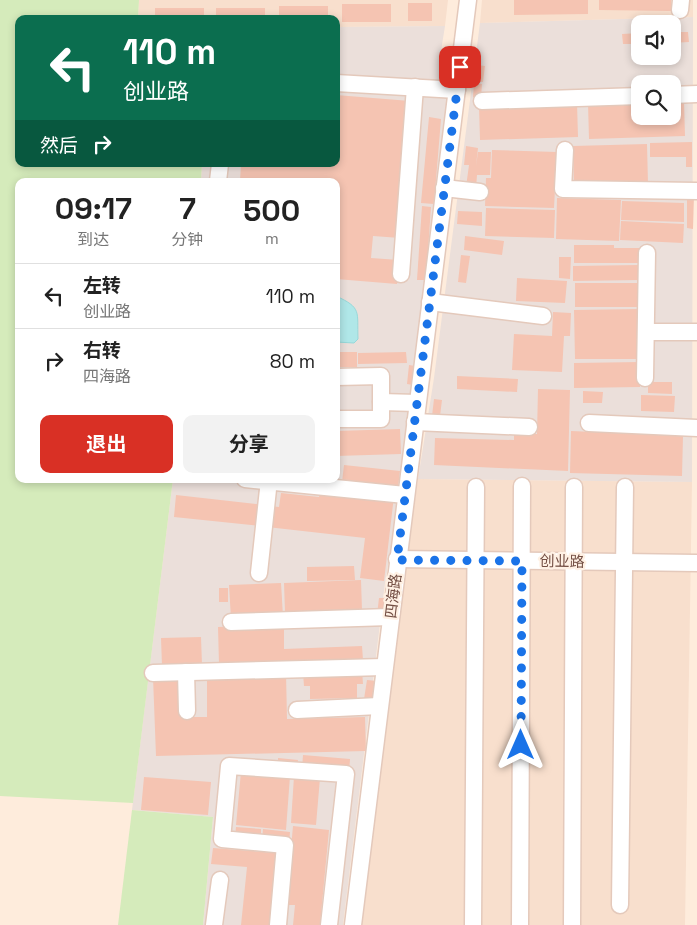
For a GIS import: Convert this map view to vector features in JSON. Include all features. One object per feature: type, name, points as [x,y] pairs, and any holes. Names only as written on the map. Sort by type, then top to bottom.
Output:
[{"type":"street","name":"四海路","points":[[353,925],[405,494],[468,0]]},
{"type":"street","points":[[340,83],[457,90]]},
{"type":"street","points":[[401,274],[415,87]]},
{"type":"street","points":[[681,95],[697,94]]},
{"type":"street","points":[[482,101],[631,96]]},
{"type":"street","points":[[565,150],[564,189],[697,191]]},
{"type":"street","points":[[444,188],[480,192]]},
{"type":"street","points":[[645,378],[647,253]]},
{"type":"street","points":[[430,302],[543,316]]},
{"type":"street","points":[[646,332],[697,332]]},
{"type":"street","points":[[340,378],[381,376],[380,418],[340,419]]},
{"type":"street","points":[[381,402],[417,402]]},
{"type":"street","points":[[415,422],[529,427]]},
{"type":"street","points":[[589,423],[697,428]]},
{"type":"street","points":[[259,573],[269,483]]},
{"type":"street","points":[[298,483],[405,494]]},
{"type":"street","points":[[520,925],[522,486]]},
{"type":"street","points":[[473,925],[476,487]]},
{"type":"street","points":[[572,925],[574,487]]},
{"type":"street","points":[[620,905],[625,487]]},
{"type":"street","name":"创业路","points":[[397,560],[697,563]]},
{"type":"street","points":[[231,622],[390,618]]},
{"type":"street","points":[[153,674],[384,667]]},
{"type":"street","points":[[186,672],[188,711]]},
{"type":"street","points":[[297,710],[379,706]]},
{"type":"street","points":[[278,925],[285,845],[222,839],[229,766],[370,776]]},
{"type":"street","points":[[329,925],[346,774]]},
{"type":"street","points":[[214,925],[220,880]]},
{"type":"shaded area","points":[[139,0],[448,0],[445,26],[340,27],[340,15],[138,15]]},
{"type":"shaded area","points":[[482,0],[693,0],[693,17],[681,17],[681,15],[631,15],[631,19],[480,23]]},
{"type":"shaded area","points":[[681,17],[693,17],[692,482],[418,479],[434,378],[480,23],[631,19],[631,65],[681,65]]},
{"type":"shaded area","points":[[445,26],[441,51],[454,53],[404,467],[385,583],[343,925],[203,925],[213,817],[132,810],[173,483],[340,483],[340,178],[201,178],[202,167],[340,167],[340,27]]},
{"type":"shaded area","points":[[418,479],[692,482],[685,925],[354,925]]},
{"type":"green space","points":[[0,0],[139,0],[138,15],[15,15],[15,167],[202,167],[201,178],[15,178],[15,483],[173,483],[133,803],[0,796]]},
{"type":"green space","points":[[132,810],[213,817],[203,925],[118,925]]},
{"type":"water","points":[[340,298],[354,307],[356,312],[358,339],[354,343],[340,342]]},
{"type":"building","points":[[514,0],[588,0],[588,14],[514,15]]},
{"type":"building","points":[[599,0],[671,0],[671,11],[599,10]]},
{"type":"building","points":[[408,3],[432,3],[432,21],[408,21]]},
{"type":"building","points":[[342,4],[391,4],[391,22],[342,22]]},
{"type":"building","points":[[279,6],[328,6],[328,15],[279,15]]},
{"type":"building","points":[[155,8],[204,8],[204,15],[155,15]]},
{"type":"building","points":[[216,8],[265,8],[265,15],[216,15]]},
{"type":"building","points":[[681,32],[688,32],[689,42],[681,42]]},
{"type":"building","points":[[622,34],[631,34],[631,44],[623,44]]},
{"type":"building","points":[[477,65],[485,66],[483,82],[475,81]]},
{"type":"building","points":[[474,83],[482,84],[481,98],[473,97]]},
{"type":"building","points":[[340,95],[410,101],[400,238],[373,236],[371,258],[399,260],[397,284],[340,279],[340,178],[240,178],[241,167],[340,167]]},
{"type":"building","points":[[681,101],[684,101],[685,136],[589,139],[588,103],[631,102],[631,125],[681,125]]},
{"type":"building","points":[[577,103],[578,137],[480,140],[479,106]]},
{"type":"building","points":[[429,117],[441,119],[434,204],[421,203]]},
{"type":"building","points":[[692,142],[692,167],[686,167],[686,157],[650,157],[650,143]]},
{"type":"building","points":[[647,144],[648,184],[574,186],[573,146]]},
{"type":"building","points":[[466,146],[478,148],[476,166],[478,152],[491,152],[490,175],[477,175],[476,188],[466,187],[469,165],[464,165]]},
{"type":"building","points":[[492,150],[557,152],[554,208],[485,206],[486,178],[491,178]]},
{"type":"building","points":[[687,194],[694,195],[693,229],[687,228]]},
{"type":"building","points":[[557,198],[621,200],[619,241],[556,239]]},
{"type":"building","points":[[622,201],[684,203],[684,222],[621,220]]},
{"type":"building","points":[[422,206],[431,207],[426,280],[417,280]]},
{"type":"building","points":[[486,208],[555,210],[554,238],[485,236]]},
{"type":"building","points":[[458,211],[482,212],[482,226],[457,224]]},
{"type":"building","points":[[621,221],[684,224],[683,243],[620,240]]},
{"type":"building","points":[[465,236],[504,241],[502,255],[464,250]]},
{"type":"building","points":[[574,245],[614,245],[614,248],[642,248],[642,263],[574,263]]},
{"type":"building","points":[[461,255],[470,256],[466,283],[458,282]]},
{"type":"building","points":[[559,257],[571,257],[570,279],[559,278]]},
{"type":"building","points":[[639,265],[640,280],[573,281],[573,266]]},
{"type":"building","points":[[517,278],[567,281],[565,303],[516,301]]},
{"type":"building","points":[[575,283],[641,283],[641,307],[575,307]]},
{"type":"building","points":[[640,309],[640,359],[575,359],[574,310]]},
{"type":"building","points":[[553,312],[571,313],[570,336],[564,336],[562,372],[512,370],[514,334],[552,336]]},
{"type":"building","points":[[340,352],[357,352],[357,367],[340,367]]},
{"type":"building","points":[[406,352],[407,363],[358,364],[358,353]]},
{"type":"building","points":[[640,362],[640,387],[574,388],[574,363]]},
{"type":"building","points":[[409,365],[415,366],[413,385],[407,384]]},
{"type":"building","points":[[457,376],[518,379],[517,392],[457,389]]},
{"type":"building","points":[[648,382],[672,382],[672,394],[648,393]]},
{"type":"building","points":[[538,389],[570,390],[568,471],[434,465],[435,438],[514,440],[514,433],[537,434]]},
{"type":"building","points":[[583,391],[603,392],[602,403],[583,403]]},
{"type":"building","points":[[641,395],[675,396],[674,412],[641,411]]},
{"type":"building","points":[[434,399],[442,400],[440,416],[432,416]]},
{"type":"building","points":[[400,429],[401,454],[340,456],[340,431]]},
{"type":"building","points":[[571,431],[683,436],[682,476],[570,473]]},
{"type":"building","points":[[344,465],[400,471],[398,488],[342,482]]},
{"type":"building","points":[[281,493],[319,497],[320,493],[394,496],[384,581],[360,578],[365,538],[267,527],[270,506],[279,507]]},
{"type":"building","points":[[176,495],[264,505],[261,526],[174,517]]},
{"type":"building","points":[[354,566],[355,580],[307,581],[307,567]]},
{"type":"building","points":[[361,580],[362,610],[285,612],[284,583]]},
{"type":"building","points":[[281,583],[283,616],[231,618],[229,585]]},
{"type":"building","points":[[219,588],[228,588],[228,602],[219,602]]},
{"type":"building","points":[[379,598],[385,598],[384,615],[377,615]]},
{"type":"building","points":[[284,625],[284,649],[362,646],[363,660],[219,664],[218,627]]},
{"type":"building","points":[[201,637],[202,665],[162,666],[161,638]]},
{"type":"building","points":[[362,670],[363,684],[357,684],[357,698],[310,699],[310,686],[304,686],[303,673]]},
{"type":"building","points":[[286,673],[287,719],[365,717],[366,751],[156,756],[153,677],[180,676],[181,717],[207,717],[207,675]]},
{"type":"building","points":[[367,680],[377,681],[374,700],[364,699]]},
{"type":"building","points":[[303,755],[350,759],[349,773],[302,768]]},
{"type":"building","points":[[278,758],[298,760],[297,766],[278,765]]},
{"type":"building","points":[[241,772],[290,776],[286,830],[236,825]]},
{"type":"building","points":[[294,776],[320,778],[316,825],[291,823]]},
{"type":"building","points":[[144,777],[211,782],[208,815],[141,810]]},
{"type":"building","points":[[293,826],[329,830],[320,925],[293,925],[295,905],[286,905]]},
{"type":"building","points":[[236,827],[261,829],[261,840],[235,837]]},
{"type":"building","points":[[263,829],[290,832],[289,843],[262,841]]},
{"type":"building","points":[[213,848],[277,853],[274,925],[241,925],[247,867],[211,864]]},
{"type":"route","points":[[460,67],[397,560],[522,561],[521,745]]}]
